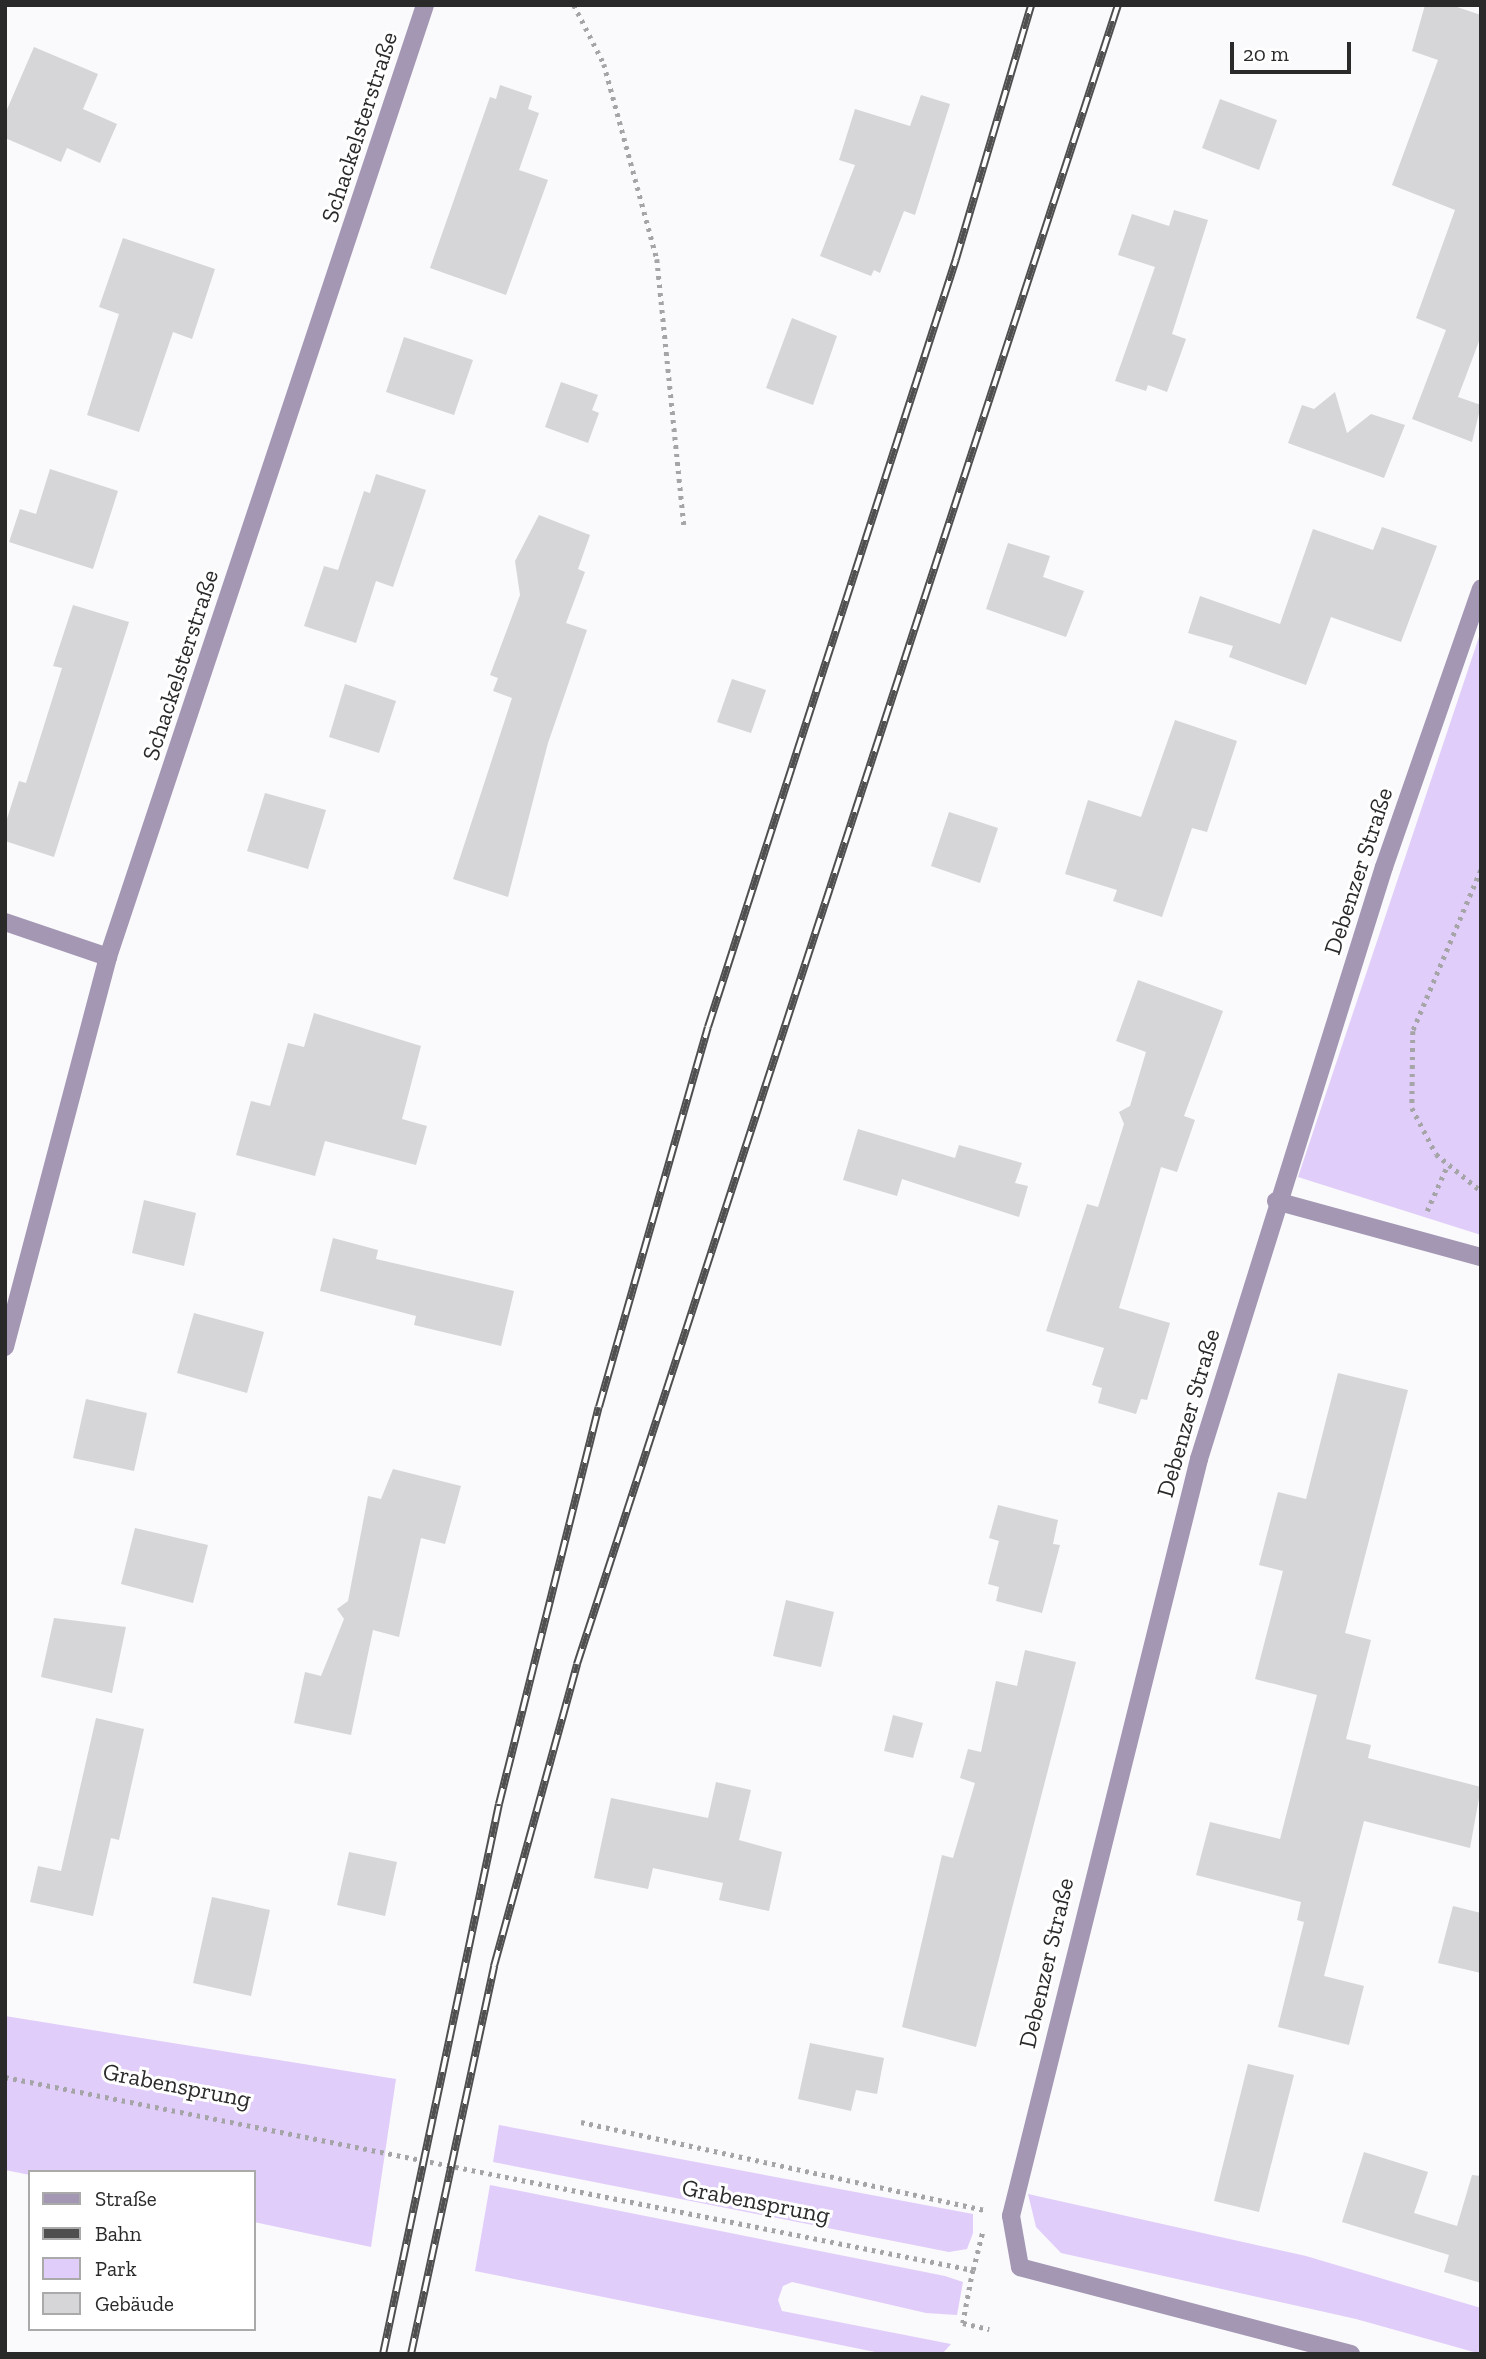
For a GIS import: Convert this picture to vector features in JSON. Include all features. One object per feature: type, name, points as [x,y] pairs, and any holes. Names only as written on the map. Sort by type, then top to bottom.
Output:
[{"type":"street","name":"Schackelsterstraße","points":[[5,1348],[108,957],[425,5]]},
{"type":"street","name":"Debenzer Straße","points":[[1351,2354],[1020,2267],[1011,2216],[1104,1829],[1199,1459],[1276,1201],[1481,588]]},
{"type":"street","points":[[5,922],[108,957]]},
{"type":"street","points":[[1276,1201],[1481,1257]]},
{"type":"path","points":[[575,5],[604,64],[657,259],[684,525]]},
{"type":"path","points":[[1481,870],[1413,1031],[1412,1108],[1448,1164],[1481,1191]]},
{"type":"path","points":[[1416,1238],[1448,1164]]},
{"type":"path","name":"Grabensprung","points":[[5,2077],[529,2179],[973,2270]]},
{"type":"path","points":[[582,2122],[986,2211],[963,2323],[989,2329]]},
{"type":"green space","points":[[1481,631],[1481,1235],[1298,1177]]},
{"type":"green space","points":[[5,2016],[396,2079],[371,2247],[256,2222],[256,2170],[28,2170],[28,2175],[5,2170]]},
{"type":"green space","points":[[499,2125],[973,2214],[973,2233],[967,2249],[949,2252],[493,2162]]},
{"type":"green space","points":[[490,2185],[945,2276],[963,2282],[957,2315],[926,2313],[792,2282],[783,2286],[778,2300],[782,2311],[951,2344],[942,2354],[885,2354],[475,2271]]},
{"type":"green space","points":[[1028,2194],[1306,2256],[1481,2308],[1481,2354],[1356,2319],[1061,2253],[1036,2227]]},
{"type":"building","points":[[1425,5],[1451,5],[1481,15],[1481,336],[1458,397],[1481,405],[1472,442],[1412,419],[1446,330],[1416,318],[1455,210],[1392,185],[1438,60],[1412,51]]},
{"type":"building","points":[[34,47],[98,74],[83,109],[117,124],[100,163],[67,148],[61,162],[5,138],[5,114]]},
{"type":"building","points":[[500,85],[532,96],[528,109],[539,113],[519,170],[548,180],[506,295],[430,268],[490,97],[496,99]]},
{"type":"building","points":[[921,95],[950,104],[915,215],[904,211],[880,273],[874,270],[871,276],[820,256],[855,165],[839,160],[855,109],[910,126]]},
{"type":"building","points":[[1220,99],[1277,120],[1259,170],[1202,148]]},
{"type":"building","points":[[1174,210],[1208,220],[1172,334],[1186,339],[1167,392],[1148,385],[1146,391],[1115,381],[1155,267],[1118,255],[1132,214],[1169,226]]},
{"type":"building","points":[[123,238],[215,269],[192,339],[173,332],[139,432],[87,415],[119,314],[99,307]]},
{"type":"building","points":[[792,318],[837,336],[813,405],[766,388]]},
{"type":"building","points":[[404,337],[473,360],[454,415],[386,392]]},
{"type":"building","points":[[561,382],[598,395],[592,410],[599,413],[588,443],[545,427]]},
{"type":"building","points":[[1335,392],[1347,433],[1371,414],[1405,425],[1384,478],[1288,443],[1302,405],[1314,409]]},
{"type":"building","points":[[50,469],[118,491],[93,569],[9,542],[20,509],[36,514]]},
{"type":"building","points":[[376,474],[426,490],[393,587],[376,581],[356,643],[304,626],[324,566],[338,570],[364,491],[370,493]]},
{"type":"building","points":[[539,515],[590,535],[578,569],[585,572],[566,623],[587,630],[548,743],[508,897],[453,879],[512,698],[493,691],[498,678],[490,675],[520,595],[515,561]]},
{"type":"building","points":[[1382,527],[1437,546],[1401,642],[1331,617],[1306,685],[1229,657],[1233,646],[1188,633],[1200,596],[1280,624],[1313,529],[1373,550]]},
{"type":"building","points":[[1008,543],[1050,556],[1043,577],[1084,591],[1066,637],[986,609]]},
{"type":"building","points":[[73,605],[129,622],[54,857],[5,841],[5,825],[19,781],[26,783],[62,668],[53,666]]},
{"type":"building","points":[[732,679],[766,690],[751,733],[717,722]]},
{"type":"building","points":[[345,684],[396,701],[379,753],[329,737]]},
{"type":"building","points":[[1175,720],[1237,741],[1207,832],[1192,828],[1162,917],[1113,901],[1117,890],[1065,874],[1088,800],[1141,817]]},
{"type":"building","points":[[265,793],[326,810],[308,869],[247,851]]},
{"type":"building","points":[[949,812],[998,828],[980,883],[931,866]]},
{"type":"building","points":[[1138,980],[1223,1011],[1184,1116],[1195,1120],[1177,1172],[1161,1167],[1119,1308],[1170,1323],[1147,1400],[1141,1399],[1136,1414],[1098,1403],[1102,1388],[1092,1385],[1104,1348],[1046,1331],[1087,1204],[1098,1207],[1124,1124],[1119,1112],[1130,1106],[1146,1052],[1116,1041]]},
{"type":"building","points":[[314,1013],[421,1046],[402,1119],[427,1126],[416,1165],[325,1141],[315,1176],[236,1155],[251,1101],[270,1106],[288,1043],[304,1047]]},
{"type":"building","points":[[858,1129],[955,1158],[959,1145],[1022,1163],[1015,1183],[1028,1186],[1019,1217],[902,1179],[897,1196],[843,1180]]},
{"type":"building","points":[[144,1200],[196,1213],[184,1266],[132,1253]]},
{"type":"building","points":[[333,1238],[378,1250],[376,1259],[514,1291],[501,1346],[414,1325],[416,1316],[320,1291]]},
{"type":"building","points":[[194,1313],[264,1332],[247,1393],[177,1373]]},
{"type":"building","points":[[1338,1373],[1408,1390],[1345,1633],[1371,1640],[1346,1739],[1371,1745],[1368,1758],[1481,1787],[1470,1848],[1364,1821],[1324,1976],[1364,1986],[1349,2045],[1278,2027],[1304,1922],[1297,1920],[1301,1902],[1196,1875],[1210,1822],[1280,1839],[1317,1695],[1255,1679],[1283,1571],[1259,1565],[1278,1492],[1306,1499]]},
{"type":"building","points":[[86,1399],[147,1413],[134,1471],[73,1458]]},
{"type":"building","points":[[393,1469],[461,1486],[445,1544],[421,1538],[399,1637],[373,1630],[351,1735],[294,1723],[305,1672],[321,1676],[344,1619],[337,1609],[348,1601],[368,1496],[381,1499]]},
{"type":"building","points":[[998,1505],[1058,1520],[1053,1544],[1060,1545],[1042,1613],[996,1601],[999,1587],[988,1584],[999,1541],[989,1538]]},
{"type":"building","points":[[135,1528],[208,1545],[193,1603],[121,1584]]},
{"type":"building","points":[[786,1600],[834,1612],[821,1667],[773,1656]]},
{"type":"building","points":[[54,1618],[126,1627],[112,1693],[41,1677]]},
{"type":"building","points":[[1025,1650],[1076,1662],[976,2047],[902,2027],[942,1855],[953,1858],[975,1783],[960,1778],[968,1749],[981,1752],[996,1681],[1017,1686]]},
{"type":"building","points":[[893,1715],[923,1723],[913,1758],[884,1751]]},
{"type":"building","points":[[96,1718],[144,1729],[119,1840],[111,1838],[93,1916],[30,1902],[38,1866],[61,1871]]},
{"type":"building","points":[[716,1782],[751,1790],[739,1840],[782,1852],[769,1911],[719,1900],[723,1883],[653,1868],[648,1889],[594,1878],[611,1798],[708,1818]]},
{"type":"building","points":[[349,1852],[397,1862],[385,1916],[337,1905]]},
{"type":"building","points":[[212,1897],[270,1910],[251,1996],[193,1983]]},
{"type":"building","points":[[1453,1906],[1481,1913],[1481,1973],[1438,1963]]},
{"type":"building","points":[[810,2043],[884,2058],[877,2094],[856,2090],[851,2111],[798,2099]]},
{"type":"building","points":[[1248,2064],[1294,2075],[1259,2212],[1214,2201]]},
{"type":"building","points":[[1364,2152],[1428,2172],[1414,2213],[1457,2226],[1472,2175],[1481,2176],[1481,2283],[1444,2272],[1449,2255],[1342,2222]]},
{"type":"railway","points":[[383,2354],[499,1804],[599,1407],[708,1027],[956,259],[1031,5]]},
{"type":"railway","points":[[411,2354],[494,1966],[577,1664],[1118,5]]}]
